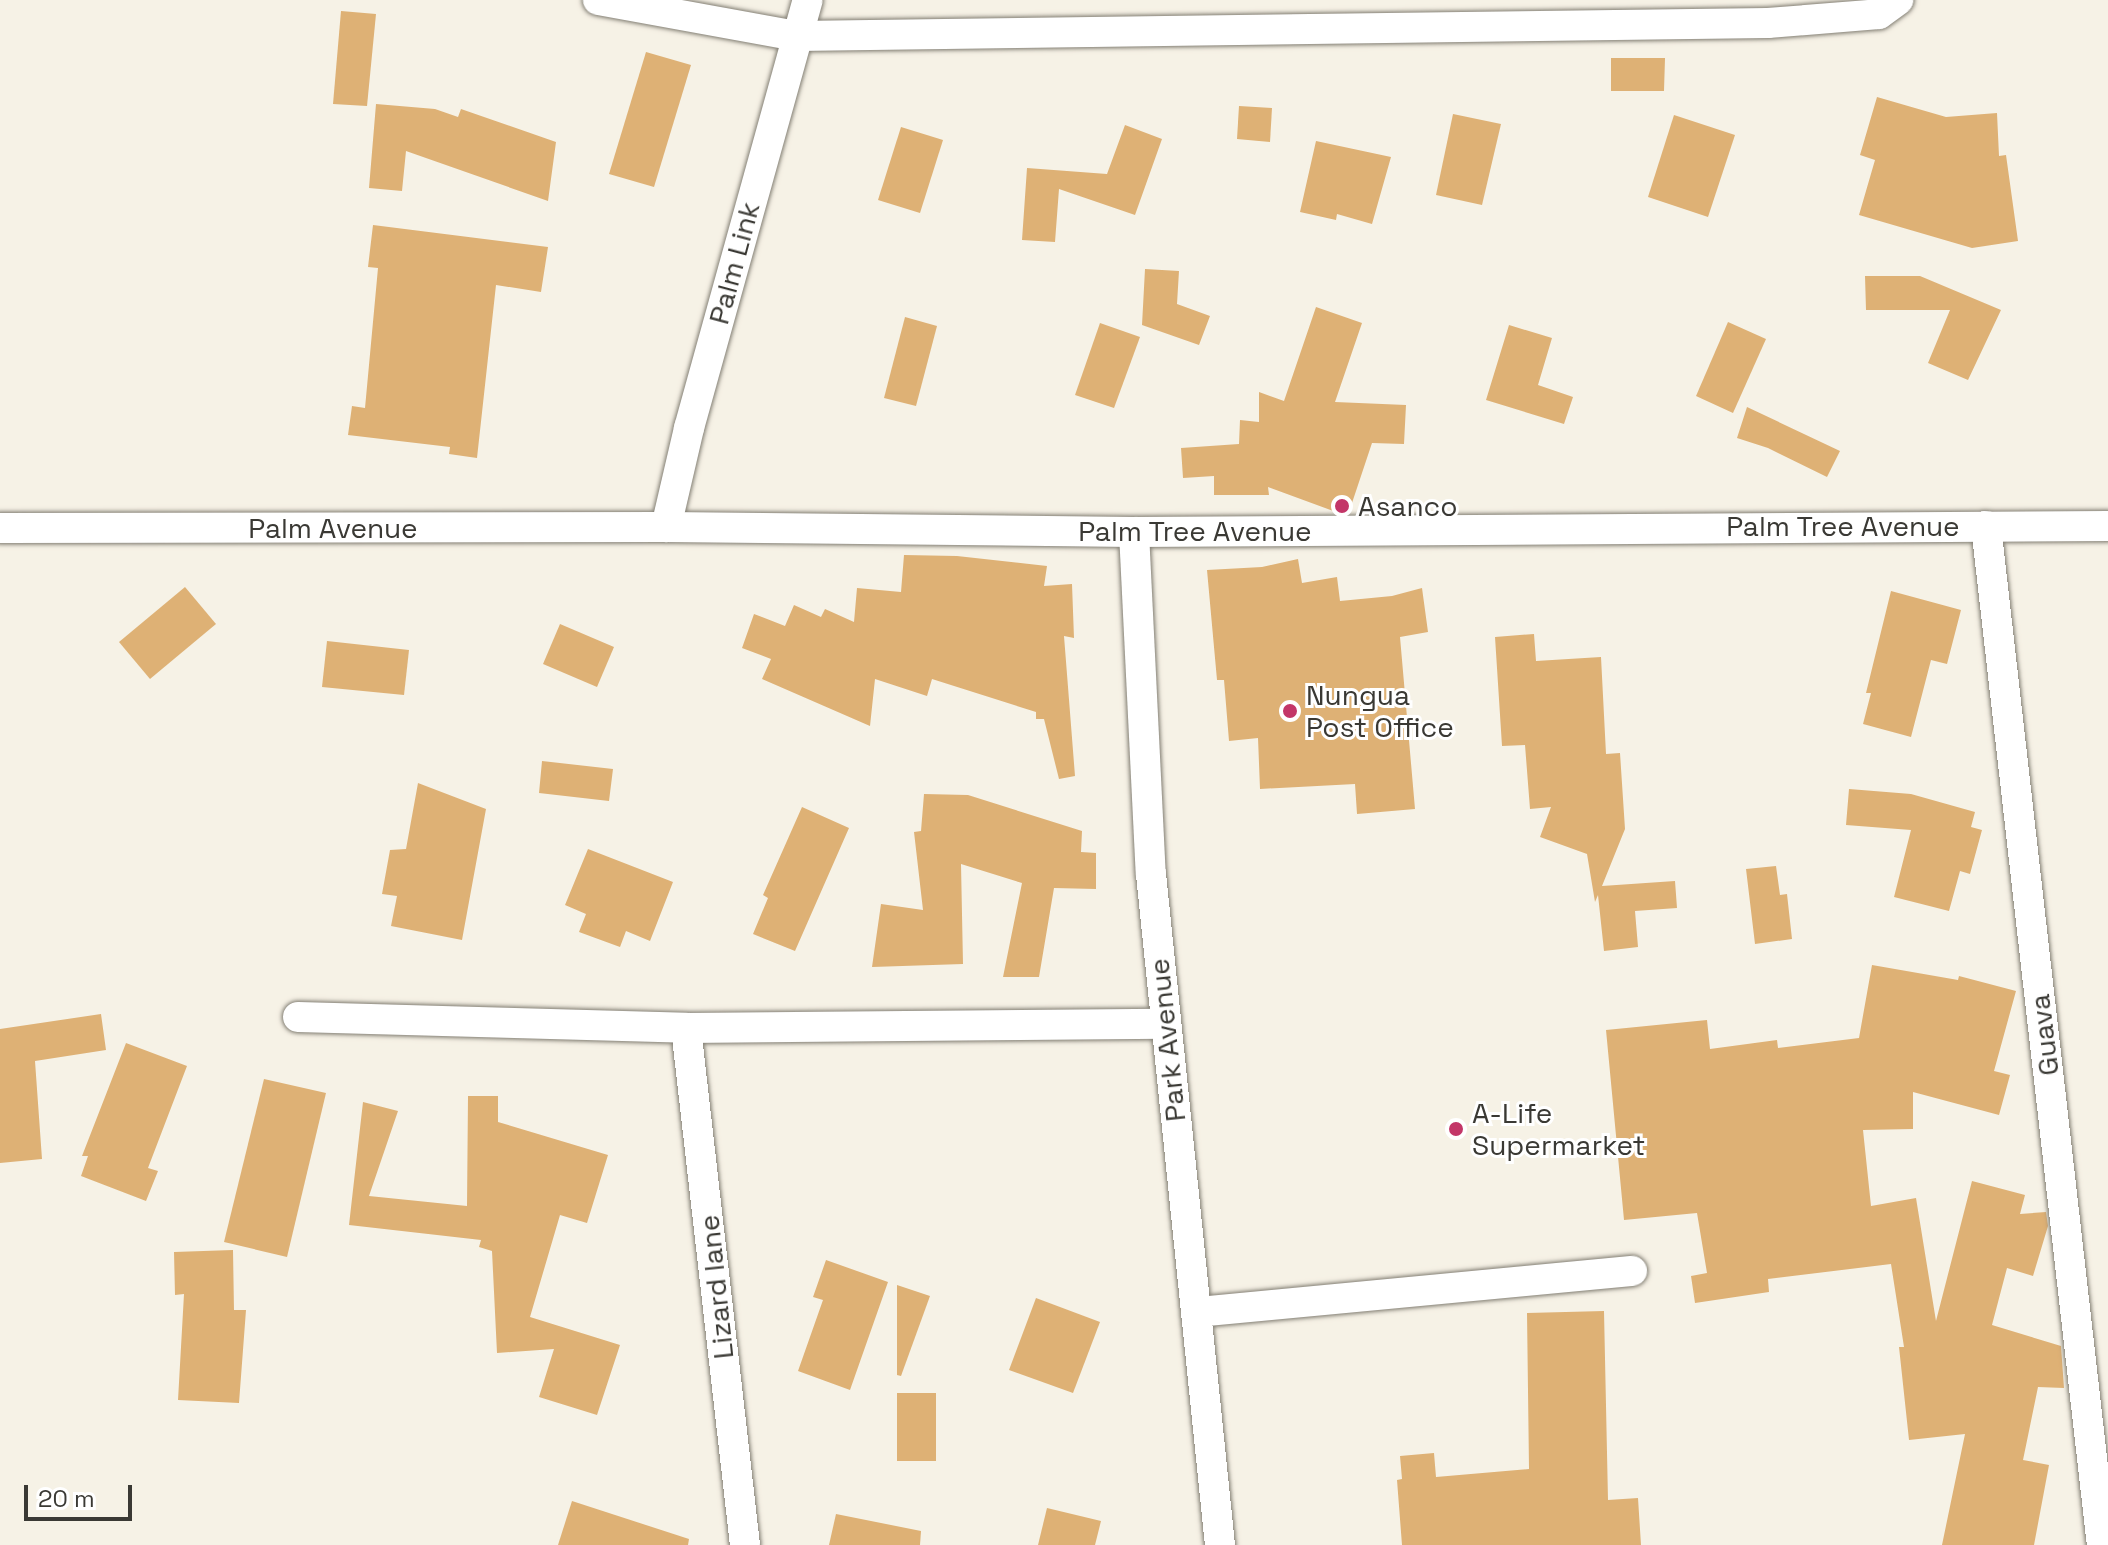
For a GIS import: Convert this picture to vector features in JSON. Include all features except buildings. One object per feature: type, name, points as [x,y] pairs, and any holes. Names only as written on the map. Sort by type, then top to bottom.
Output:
[{"type":"street","points":[[598,0],[797,36],[1768,23],[1879,14],[1898,0]]},
{"type":"street","name":"Palm Link","points":[[666,527],[689,428],[808,0]]},
{"type":"street","name":"Guava","points":[[1986,526],[2102,1545]]},
{"type":"street","name":"Palm Tree Avenue","points":[[666,527],[1134,532],[2108,526]]},
{"type":"street","name":"Palm Avenue","points":[[0,528],[666,527]]},
{"type":"street","name":"Park Avenue","points":[[1134,532],[1151,874],[1164,1024],[1198,1312],[1220,1545]]},
{"type":"street","points":[[298,1017],[686,1028],[1164,1024]]},
{"type":"street","name":"Lizard lane","points":[[686,1028],[745,1545]]},
{"type":"street","points":[[1198,1312],[1632,1271]]},
{"type":"place","name":"Asanco","points":[[1342,506]]},
{"type":"place","name":"Nungua Post Office","points":[[1290,711]]},
{"type":"place","name":"A-Life Supermarket","points":[[1456,1129]]}]
